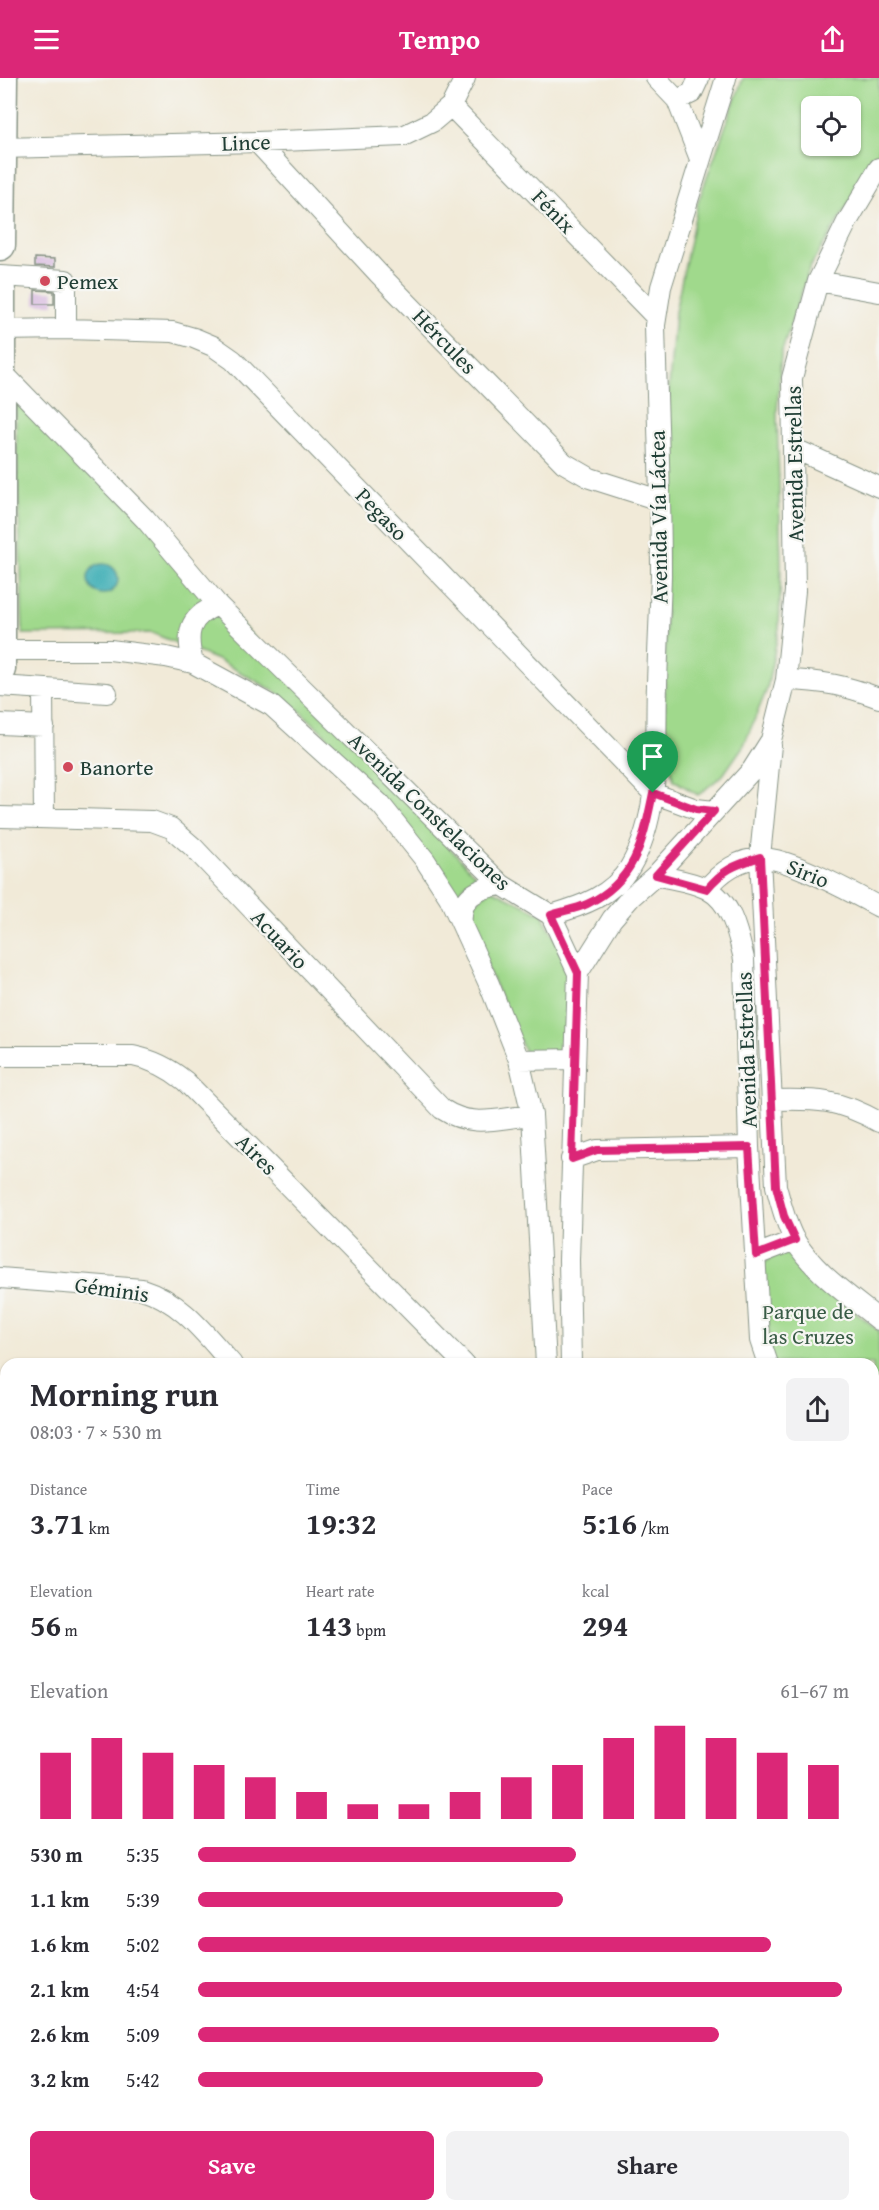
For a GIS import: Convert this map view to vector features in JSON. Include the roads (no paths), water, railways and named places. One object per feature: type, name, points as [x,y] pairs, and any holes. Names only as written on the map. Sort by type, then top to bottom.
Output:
[{"type":"highway","points":[[0,245],[2,78]]},
{"type":"highway","points":[[0,290],[0,669]]},
{"type":"street","name":"Lince","points":[[2,148],[403,136],[432,122],[451,106],[465,78]]},
{"type":"street","points":[[656,78],[677,100],[700,159]]},
{"type":"street","points":[[677,100],[692,93],[699,78]]},
{"type":"street","name":"Avenida Vía Láctea","points":[[551,915],[584,905],[602,896],[615,885],[629,868],[643,839],[653,793],[661,574],[656,317],[661,287],[726,78]]},
{"type":"street","name":"Fénix","points":[[451,106],[656,317]]},
{"type":"street","name":"Hércules","points":[[257,142],[378,273],[564,463],[590,478],[659,500]]},
{"type":"street","name":"Avenida Estrellas","points":[[879,168],[847,222],[818,281],[792,378],[795,591],[786,680],[771,741],[760,857],[776,1186],[784,1216],[795,1240],[821,1272],[879,1320]]},
{"type":"street","points":[[0,276],[66,280],[66,329]]},
{"type":"street","points":[[818,281],[879,292]]},
{"type":"street","name":"Pegaso","points":[[1,330],[173,332],[213,346],[233,360],[653,793],[696,809],[714,811]]},
{"type":"street","name":"Avenida Constelaciones","points":[[1,371],[145,519],[218,605],[502,885],[551,915]]},
{"type":"street","points":[[793,448],[879,487]]},
{"type":"street","points":[[193,663],[188,642],[191,626],[202,612],[218,605]]},
{"type":"street","name":"Avenida Constelaciones","points":[[1,650],[110,650],[193,663],[272,706],[381,805],[425,860],[449,897],[489,984],[519,1060],[532,1115],[546,1358]]},
{"type":"street","points":[[786,680],[833,683],[879,698]]},
{"type":"street","points":[[0,686],[107,693]]},
{"type":"street","points":[[43,689],[44,818]]},
{"type":"street","points":[[0,724],[44,726]]},
{"type":"street","name":"Avenida Estrellas","points":[[714,811],[752,770],[771,741]]},
{"type":"street","points":[[578,973],[612,919],[714,811]]},
{"type":"street","name":"Acuario","points":[[0,818],[152,821],[171,828],[193,847],[442,1109],[452,1116],[476,1122],[532,1115]]},
{"type":"street","name":"Sirio","points":[[707,889],[717,876],[727,869],[760,857],[774,859],[836,884],[879,907]]},
{"type":"street","points":[[656,875],[707,889]]},
{"type":"street","points":[[462,925],[461,912],[464,904],[476,891],[502,885]]},
{"type":"street","name":"Avenida Estrellas","points":[[707,889],[723,904],[732,918],[738,931],[744,959],[749,1147],[760,1340],[766,1358]]},
{"type":"street","points":[[551,915],[578,973],[569,1260],[571,1358]]},
{"type":"street","name":"Aires","points":[[0,1056],[133,1056],[173,1071],[458,1358]]},
{"type":"street","points":[[519,1060],[574,1059]]},
{"type":"street","points":[[772,1100],[813,1099],[833,1102],[850,1107],[879,1122]]},
{"type":"street","points":[[572,1159],[597,1150],[749,1147]]},
{"type":"street","points":[[756,1255],[795,1240]]},
{"type":"street","name":"Géminis","points":[[0,1278],[142,1289],[155,1293],[181,1308],[227,1358]]},
{"type":"water","points":[[103,564],[114,568],[118,579],[114,590],[103,594],[92,590],[88,579],[92,568]]},
{"type":"place","name":"Pemex","points":[[45,281]]},
{"type":"place","name":"Banorte","points":[[68,767]]},
{"type":"park label","name":"Parque de las Cruzes","points":[[808,1324]]}]
